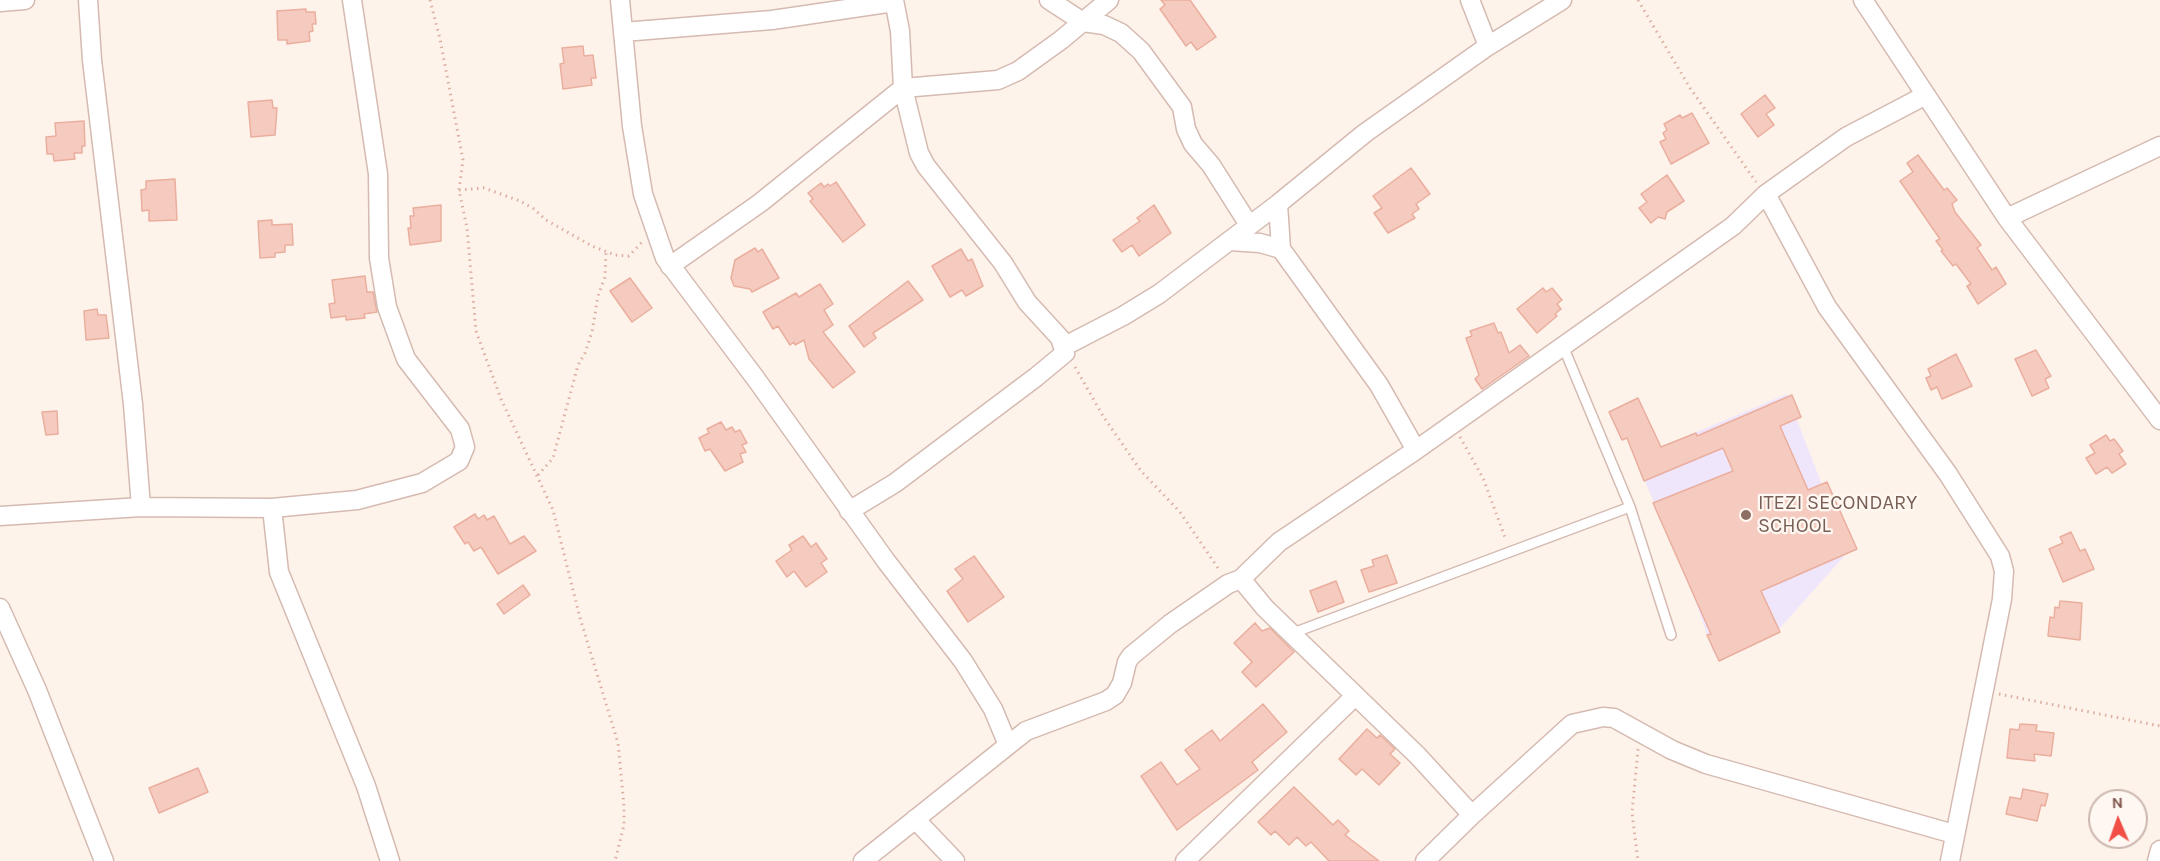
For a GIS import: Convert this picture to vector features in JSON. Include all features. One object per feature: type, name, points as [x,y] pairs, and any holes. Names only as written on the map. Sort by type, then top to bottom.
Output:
[{"type":"street","points":[[0,2],[25,0]]},
{"type":"street","points":[[88,0],[92,60],[133,404],[141,507]]},
{"type":"street","points":[[0,516],[141,507],[272,508],[357,500],[392,493],[445,472],[459,461],[465,447],[460,429],[406,359],[387,307],[379,258],[378,174],[352,0]]},
{"type":"street","points":[[620,0],[632,126],[643,195],[654,234],[670,266],[756,379],[849,511],[963,662],[993,709],[1008,745]]},
{"type":"street","points":[[1049,0],[1083,22],[1104,25],[1121,33],[1141,51],[1182,107],[1186,129],[1193,144],[1211,165],[1249,225]]},
{"type":"street","points":[[670,266],[760,203],[903,88],[998,80],[1018,71],[1109,0]]},
{"type":"street","points":[[1470,0],[1488,45]]},
{"type":"street","points":[[849,511],[895,483],[1064,350],[1159,294],[1278,204],[1365,133],[1488,45],[1562,0]]},
{"type":"street","points":[[1863,0],[2007,218],[2160,420]]},
{"type":"street","points":[[623,32],[760,21],[894,1],[900,31],[903,88],[915,139],[926,166],[1003,263],[1027,302],[1060,338],[1064,350]]},
{"type":"street","points":[[863,861],[1026,731],[1106,701],[1115,695],[1122,683],[1127,662],[1131,656],[1170,624],[1235,581],[1279,542],[1416,450],[1733,226],[1766,194],[1846,138],[1926,94]]},
{"type":"street","points":[[2007,218],[2160,146]]},
{"type":"street","points":[[1766,194],[1827,307],[1948,474],[2000,556],[2004,571],[2002,599],[1986,692],[1950,861]]},
{"type":"street","points":[[1278,204],[1281,249],[1379,385],[1416,450]]},
{"type":"street","points":[[1229,241],[1260,243],[1281,249]]},
{"type":"street","points":[[272,508],[279,572],[366,786],[390,861]]},
{"type":"street","points":[[1235,581],[1293,633],[1418,756],[1472,815]]},
{"type":"street","points":[[0,608],[37,690],[104,861]]},
{"type":"street","points":[[1185,861],[1355,696]]},
{"type":"street","points":[[1425,861],[1572,724],[1603,717],[1614,718],[1672,750],[1734,773],[1875,810],[1954,834]]},
{"type":"street","points":[[915,819],[955,861]]},
{"type":"street","points":[[2157,861],[2160,850]]},
{"type":"lane","points":[[1563,346],[1630,507],[1671,635]]},
{"type":"lane","points":[[1293,633],[1630,507]]},
{"type":"path","points":[[429,0],[459,129],[463,160],[459,190],[467,228],[476,331],[501,399],[538,475],[560,531],[580,618],[618,742],[624,825],[615,861]]},
{"type":"path","points":[[1638,0],[1690,88],[1766,194]]},
{"type":"path","points":[[459,190],[484,188],[520,201],[534,208],[546,220],[606,252],[629,256],[636,246],[654,234]]},
{"type":"path","points":[[538,475],[553,458],[578,365],[587,347],[598,296],[605,277],[606,252]]},
{"type":"path","points":[[1064,350],[1141,471],[1180,512],[1235,581]]},
{"type":"path","points":[[1453,423],[1483,478],[1510,553]]},
{"type":"path","points":[[1986,692],[2160,726]]},
{"type":"path","points":[[1638,861],[1632,813],[1639,731]]},
{"type":"shaded area","name":"ITEZI SECONDARY SCHOOL","points":[[1787,394],[1848,552],[1779,629],[1714,654],[1691,589],[1635,458]]},
{"type":"building","points":[[1161,0],[1190,0],[1216,37],[1197,50],[1191,42],[1186,46],[1160,9],[1165,5]]},
{"type":"building","points":[[306,9],[306,12],[315,12],[316,24],[312,24],[313,31],[309,32],[310,41],[287,44],[287,40],[278,40],[277,11]]},
{"type":"building","points":[[583,46],[584,56],[593,55],[596,78],[591,78],[592,85],[563,89],[560,64],[564,63],[562,48]]},
{"type":"building","points":[[1765,95],[1775,108],[1766,114],[1774,125],[1758,137],[1741,114]]},
{"type":"building","points":[[272,100],[273,108],[277,108],[275,135],[251,137],[248,102]]},
{"type":"building","points":[[1692,113],[1709,143],[1671,164],[1660,142],[1666,139],[1663,133],[1667,130],[1664,124],[1680,115],[1682,118]]},
{"type":"building","points":[[84,121],[85,146],[82,146],[82,153],[74,153],[75,159],[54,161],[53,154],[47,154],[46,137],[56,136],[55,123]]},
{"type":"building","points":[[1918,155],[1944,190],[1947,188],[1957,200],[1952,204],[1955,212],[1981,245],[1977,248],[1992,270],[1996,267],[2006,284],[1978,304],[1967,286],[1971,284],[1956,264],[1953,266],[1941,251],[1943,250],[1936,241],[1940,239],[1900,181],[1913,172],[1907,163]]},
{"type":"building","points":[[1411,168],[1430,194],[1416,204],[1419,209],[1412,214],[1415,218],[1388,233],[1374,213],[1382,208],[1373,196]]},
{"type":"building","points":[[1667,175],[1684,201],[1667,212],[1665,219],[1658,217],[1651,223],[1639,208],[1647,202],[1641,194]]},
{"type":"building","points":[[175,179],[177,220],[149,221],[149,210],[142,211],[141,190],[146,189],[146,181]]},
{"type":"building","points":[[836,182],[865,225],[843,242],[810,201],[813,199],[808,193],[821,183],[824,187]]},
{"type":"building","points":[[441,205],[441,241],[410,245],[408,228],[411,228],[410,216],[414,216],[413,208]]},
{"type":"building","points":[[1154,205],[1171,233],[1139,256],[1132,245],[1122,252],[1113,240],[1140,221],[1137,218]]},
{"type":"building","points":[[272,220],[272,225],[292,224],[293,245],[285,245],[285,252],[275,253],[275,257],[260,258],[258,221]]},
{"type":"building","points":[[755,248],[758,252],[762,249],[779,278],[752,292],[750,289],[734,286],[731,278],[735,260]]},
{"type":"building","points":[[961,249],[968,261],[972,259],[983,286],[966,296],[962,290],[950,297],[932,266]]},
{"type":"building","points":[[365,276],[367,292],[373,292],[377,312],[364,314],[365,318],[346,320],[346,316],[331,318],[329,304],[335,303],[332,280]]},
{"type":"building","points":[[630,278],[652,308],[632,322],[610,291]]},
{"type":"building","points":[[908,281],[923,300],[873,333],[876,338],[864,347],[849,326]]},
{"type":"building","points":[[820,284],[833,304],[824,310],[833,325],[823,332],[855,372],[833,388],[809,359],[804,340],[790,345],[778,326],[773,329],[763,312],[796,293],[799,297]]},
{"type":"building","points":[[1543,288],[1546,292],[1552,288],[1562,300],[1557,304],[1561,309],[1555,314],[1557,316],[1537,333],[1517,309]]},
{"type":"building","points":[[97,309],[98,315],[106,315],[109,338],[86,340],[84,311]]},
{"type":"building","points":[[1494,323],[1498,333],[1501,332],[1509,353],[1520,345],[1529,356],[1482,389],[1475,379],[1479,375],[1466,338],[1472,336],[1470,331]]},
{"type":"building","points":[[2036,350],[2051,376],[2045,379],[2049,388],[2032,396],[2015,359]]},
{"type":"building","points":[[1956,354],[1972,386],[1942,399],[1937,387],[1931,390],[1926,378],[1931,376],[1928,369]]},
{"type":"building","name":"ITEZI SECONDARY SCHOOL","points":[[1792,395],[1801,417],[1780,426],[1808,490],[1827,482],[1857,549],[1761,591],[1780,632],[1719,661],[1707,635],[1711,634],[1653,503],[1733,471],[1723,448],[1644,481],[1627,438],[1622,440],[1609,412],[1638,398],[1661,447],[1696,433],[1697,436]]},
{"type":"building","points":[[57,411],[58,434],[46,435],[42,412]]},
{"type":"building","points":[[721,422],[726,430],[732,427],[735,432],[740,430],[747,443],[742,445],[746,452],[740,454],[743,462],[725,471],[710,449],[705,451],[699,438],[709,433],[707,429]]},
{"type":"building","points":[[2106,435],[2110,441],[2114,439],[2123,451],[2119,454],[2126,464],[2112,473],[2107,467],[2096,474],[2086,458],[2095,453],[2090,445]]},
{"type":"building","points":[[475,514],[478,519],[484,515],[487,520],[494,516],[510,544],[524,536],[536,551],[498,574],[481,547],[474,551],[468,542],[465,544],[454,527]]},
{"type":"building","points":[[2071,532],[2080,551],[2085,549],[2094,569],[2063,582],[2049,549],[2063,543],[2060,537]]},
{"type":"building","points":[[803,536],[811,547],[816,543],[827,559],[821,563],[827,572],[806,587],[794,571],[787,577],[776,561],[792,550],[789,545]]},
{"type":"building","points":[[1387,555],[1397,583],[1369,592],[1361,570],[1374,566],[1372,560]]},
{"type":"building","points":[[974,556],[1004,597],[968,622],[947,591],[963,579],[955,569]]},
{"type":"building","points":[[1336,581],[1344,602],[1318,612],[1310,591]]},
{"type":"building","points":[[523,585],[530,595],[504,614],[497,604]]},
{"type":"building","points":[[2060,601],[2082,603],[2080,640],[2048,636],[2050,617],[2054,618],[2055,607],[2059,608]]},
{"type":"building","points":[[1255,623],[1262,631],[1270,628],[1294,652],[1256,687],[1242,672],[1252,662],[1234,643]]},
{"type":"building","points":[[1263,704],[1287,732],[1252,762],[1258,770],[1177,830],[1141,776],[1161,762],[1177,785],[1200,769],[1185,750],[1212,730],[1220,741]]},
{"type":"building","points":[[2020,724],[2037,725],[2036,731],[2054,733],[2051,756],[2034,754],[2035,761],[2007,758],[2010,729],[2019,730]]},
{"type":"building","points":[[1367,729],[1377,738],[1380,735],[1395,749],[1390,754],[1400,763],[1379,785],[1362,769],[1356,775],[1339,759]]},
{"type":"building","points":[[198,768],[208,792],[159,813],[149,788]]},
{"type":"building","points":[[1294,787],[1333,825],[1338,820],[1349,831],[1345,835],[1379,861],[1329,861],[1311,842],[1306,846],[1297,837],[1289,845],[1275,831],[1271,835],[1258,822]]},
{"type":"building","points":[[2023,789],[2048,794],[2045,806],[2041,805],[2037,821],[2006,814],[2010,797],[2021,799]]},
{"type":"place","name":"ITEZI SECONDARY SCHOOL","points":[[1746,515]]}]
